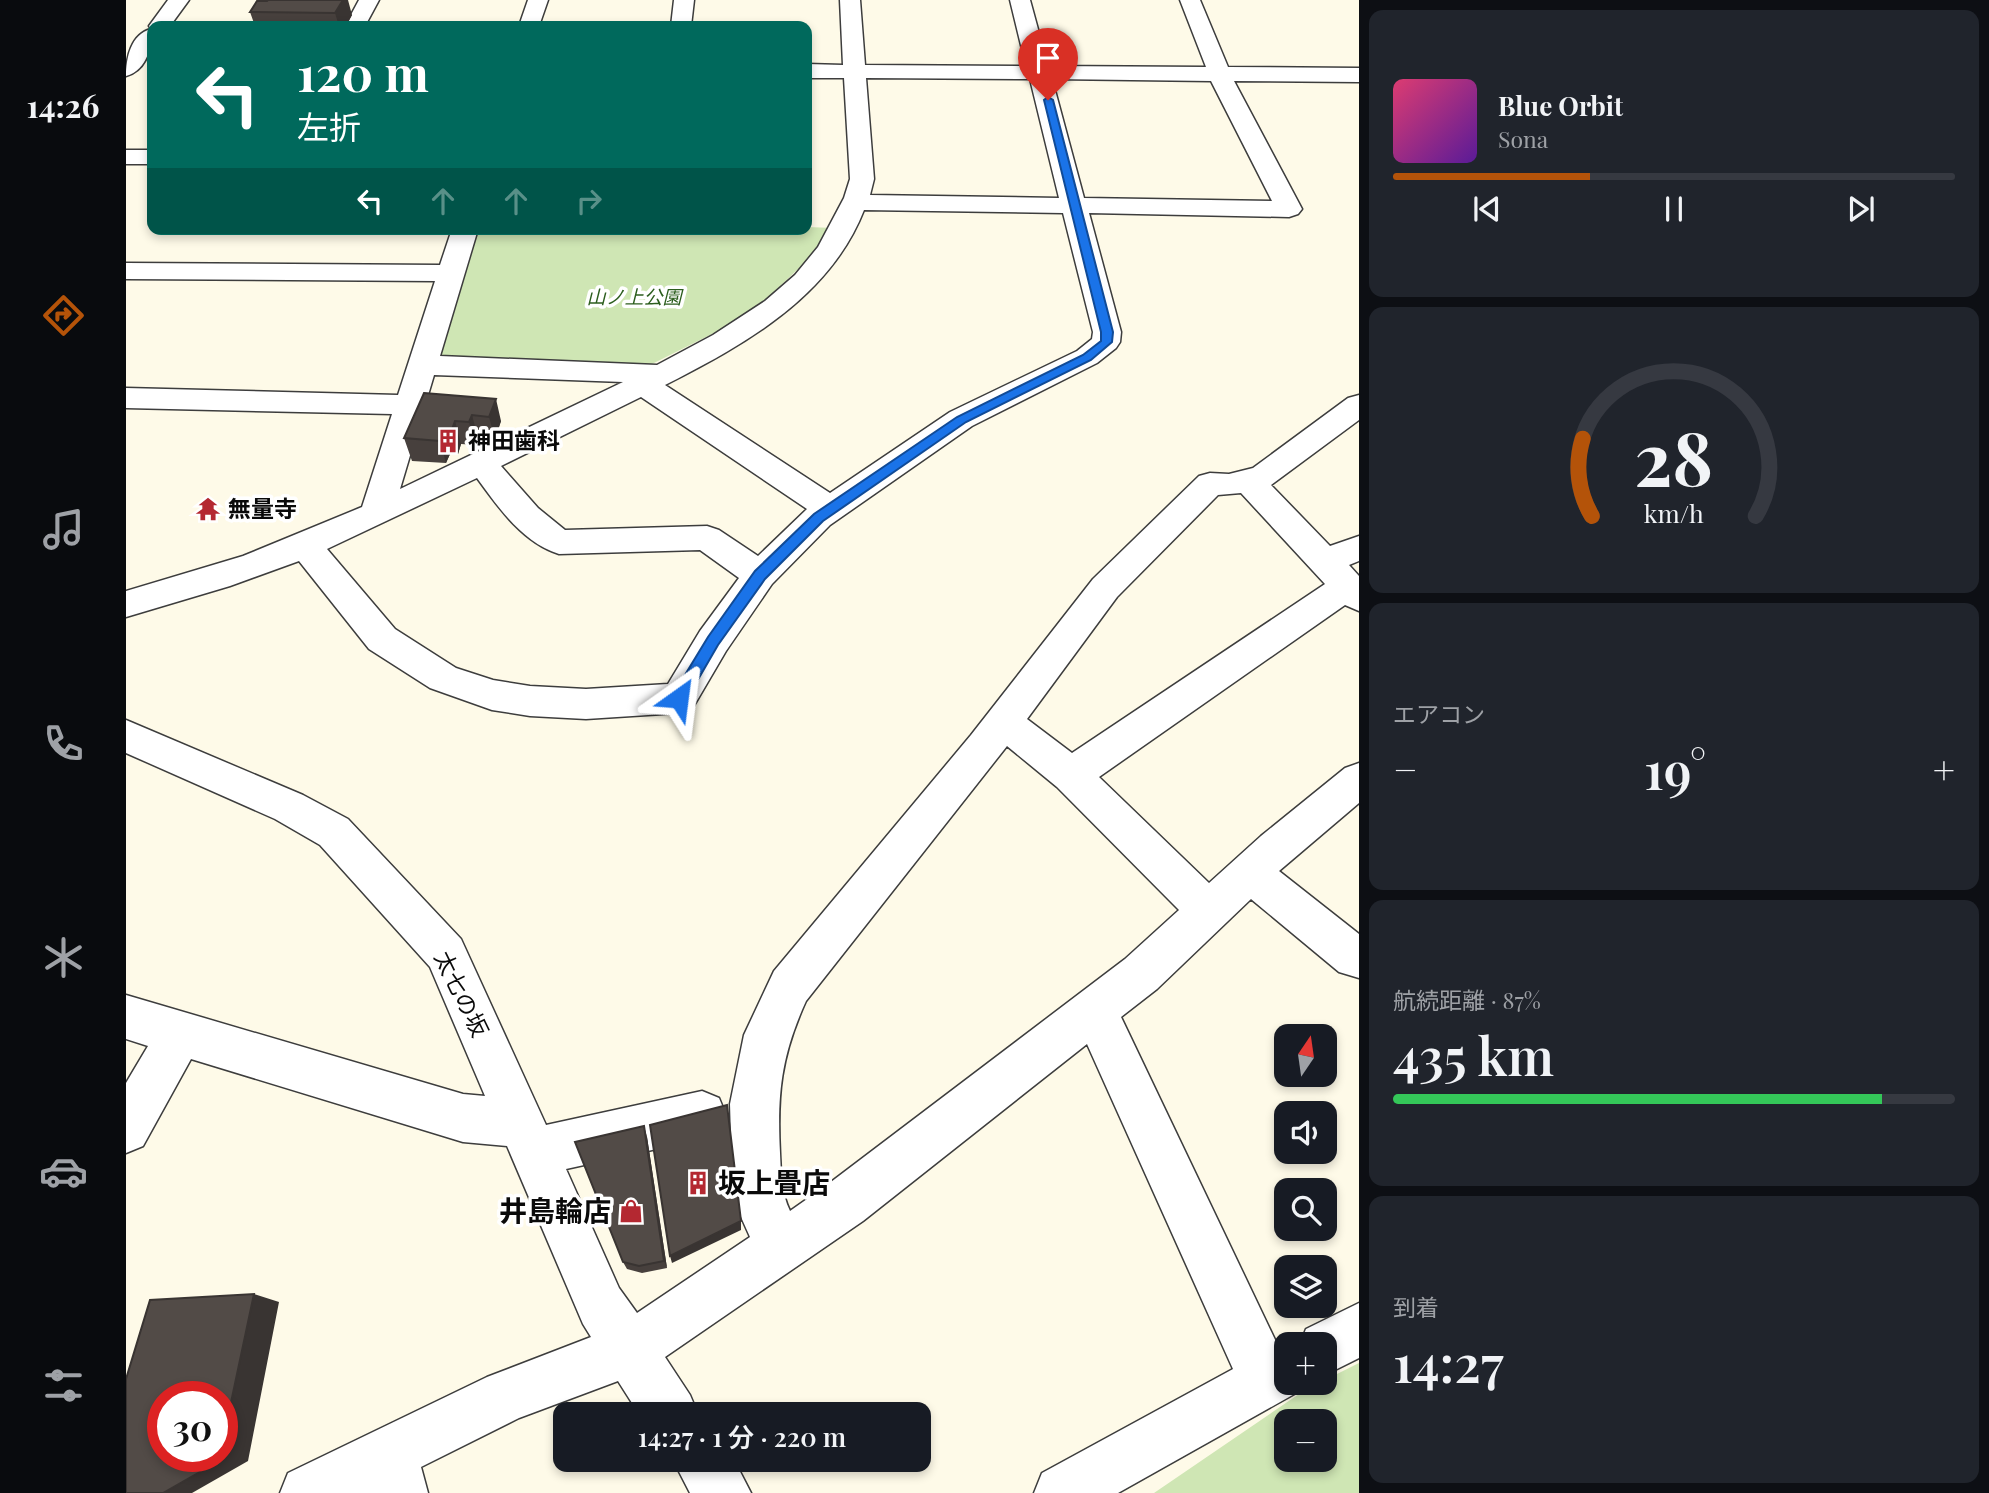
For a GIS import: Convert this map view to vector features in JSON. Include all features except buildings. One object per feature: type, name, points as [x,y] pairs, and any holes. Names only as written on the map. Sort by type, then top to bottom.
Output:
[{"type":"street","points":[[163,21],[178,0]]},
{"type":"street","points":[[358,21],[369,0]]},
{"type":"street","points":[[531,21],[538,0]]},
{"type":"street","points":[[682,21],[684,0]]},
{"type":"street","points":[[126,604],[190,586],[376,514],[714,346],[776,306],[827,257],[856,202],[862,179],[850,0]]},
{"type":"street","points":[[304,544],[382,639],[443,678],[492,695],[530,701],[586,704],[679,698],[713,641],[760,575],[818,517],[961,419],[1087,357],[1107,342],[1107,332],[1075,206],[1020,0]]},
{"type":"street","points":[[856,202],[1289,209],[1220,75],[1190,0]]},
{"type":"street","points":[[134,64],[147,43]]},
{"type":"street","points":[[812,71],[1359,75]]},
{"type":"street","points":[[126,157],[147,157]]},
{"type":"street","points":[[376,514],[463,235]]},
{"type":"street","points":[[126,271],[451,273]]},
{"type":"street","points":[[423,365],[649,379],[831,509]]},
{"type":"street","points":[[126,398],[410,405]]},
{"type":"street","points":[[781,1247],[758,1199],[754,1104],[767,1035],[790,986],[1003,723],[1105,588],[1210,484],[1229,485],[1264,476],[1359,405]]},
{"type":"street","points":[[481,462],[506,495],[534,523],[559,542],[707,538],[760,575]]},
{"type":"street","points":[[1248,480],[1343,582]]},
{"type":"street","points":[[1071,775],[1343,582],[1359,548]]},
{"type":"street","points":[[1003,723],[1071,775],[1209,911]]},
{"type":"street","name":"太七の坂","points":[[126,736],[289,807],[334,832],[446,953],[601,1306],[663,1402]]},
{"type":"street","points":[[308,1493],[395,1473],[506,1396],[629,1350],[781,1247],[845,1203],[1141,974],[1250,873],[1359,780]]},
{"type":"street","points":[[1250,873],[1354,957],[1359,957]]},
{"type":"street","points":[[1094,1010],[1274,1371]]},
{"type":"street","points":[[126,1017],[527,1138],[754,1104]]},
{"type":"street","points":[[126,1129],[181,1033]]},
{"type":"street","points":[[1337,1341],[1359,1329]]},
{"type":"street","points":[[1062,1493],[1274,1376]]},
{"type":"street","points":[[709,1472],[723,1493]]},
{"type":"green space","name":"山ノ上公園","points":[[812,227],[834,228],[817,251],[759,306],[716,332],[650,365],[435,359],[473,235],[812,235]]},
{"type":"green space","points":[[1359,1363],[1359,1493],[1154,1493],[1274,1411],[1274,1472],[1337,1472],[1337,1409],[1277,1409],[1298,1395],[1337,1395],[1337,1374]]},
{"type":"place","name":"神田歯科","points":[[448,441]]},
{"type":"place","name":"無量寺","points":[[208,509]]},
{"type":"place","name":"坂上畳店","points":[[698,1183]]},
{"type":"place","name":"井島輪店","points":[[631,1211]]},
{"type":"route","points":[[679,698],[713,641],[760,575],[818,517],[961,419],[1087,357],[1107,342],[1107,332],[1048,100]]}]
